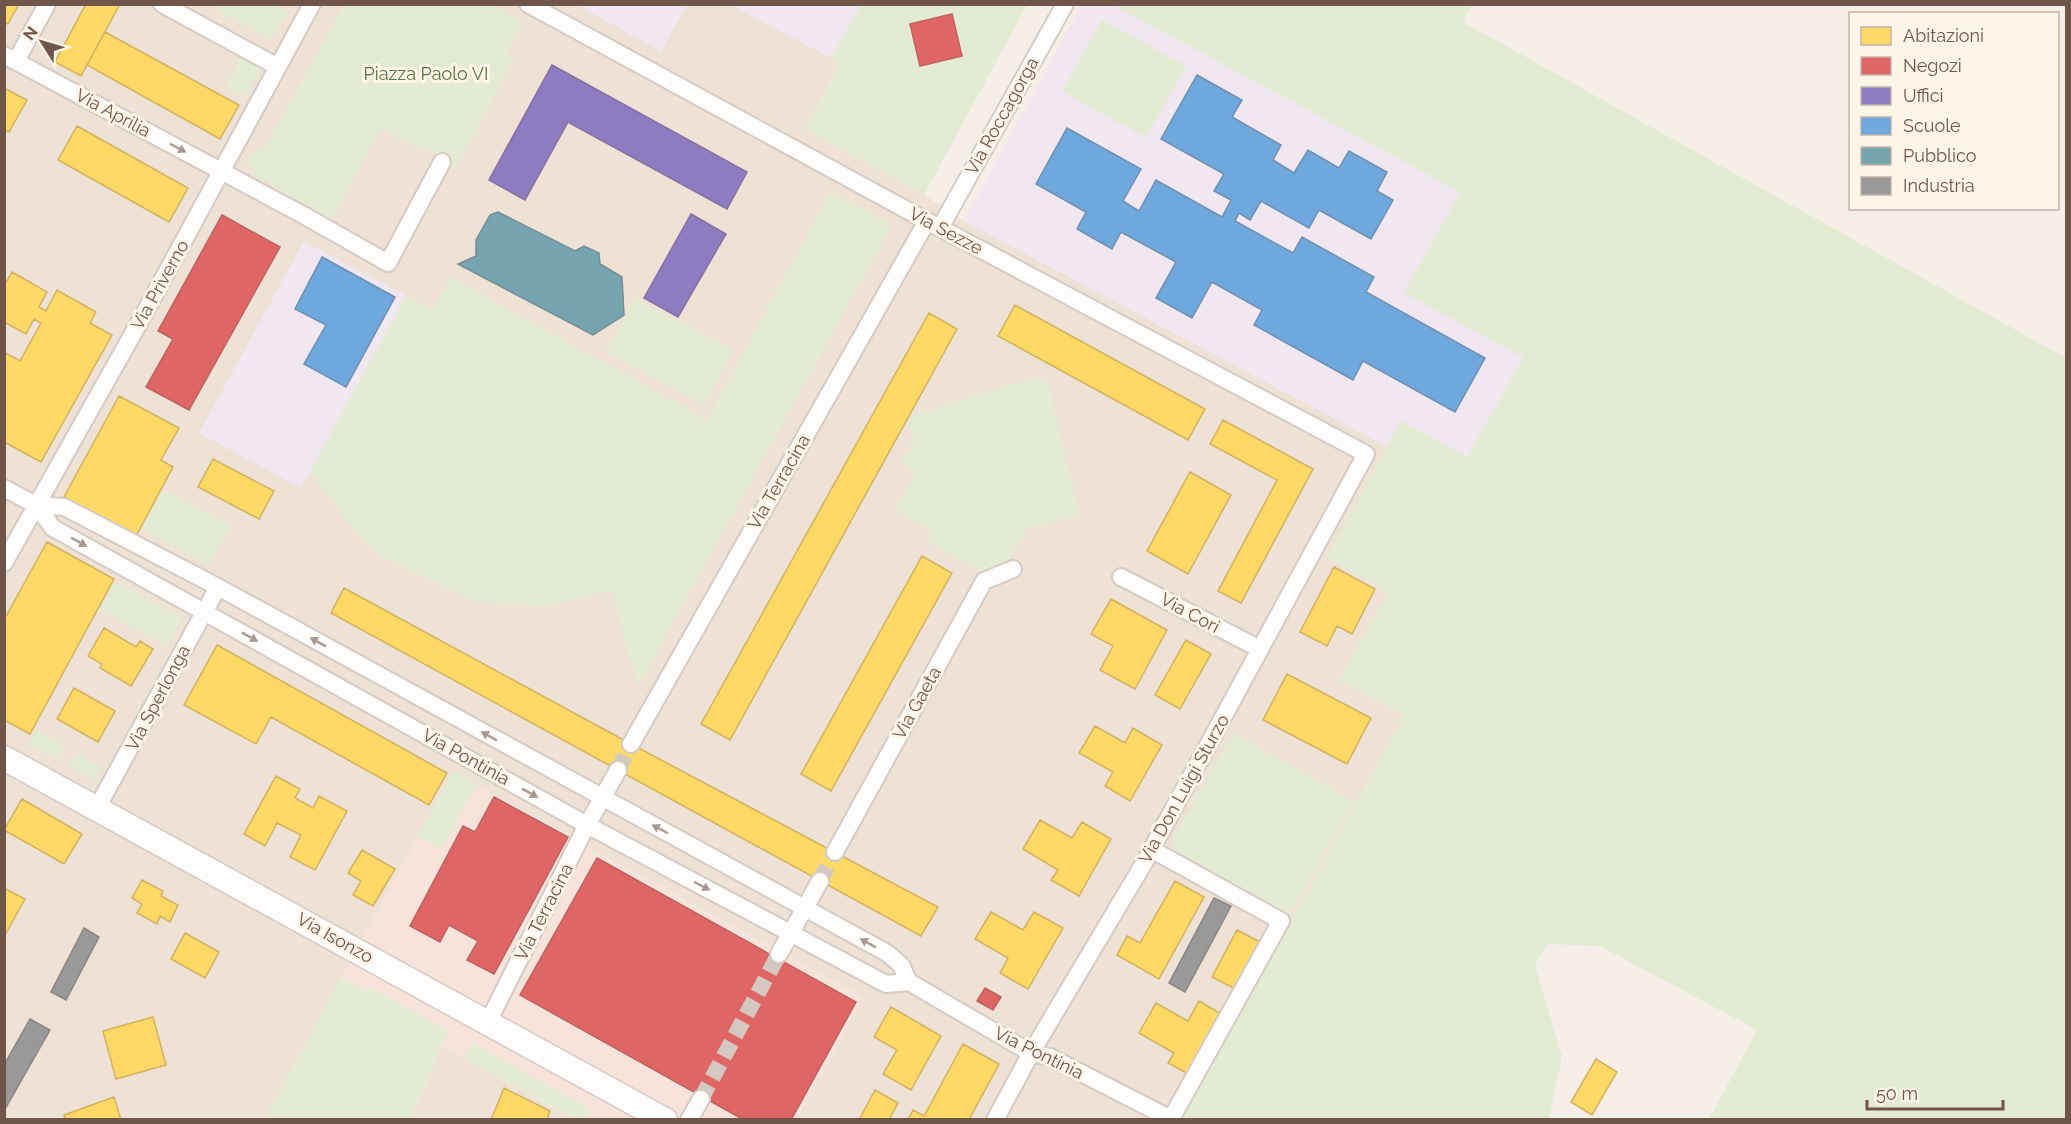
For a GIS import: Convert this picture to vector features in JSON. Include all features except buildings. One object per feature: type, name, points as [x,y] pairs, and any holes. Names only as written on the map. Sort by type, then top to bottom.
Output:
[{"type":"main road","name":"Via Isonzo","points":[[8,766],[97,808],[665,1119]]},
{"type":"street","points":[[10,58],[47,4]]},
{"type":"street","points":[[162,4],[278,67]]},
{"type":"street","name":"Via Priverno","points":[[4,563],[148,307],[312,4]]},
{"type":"street","name":"Via Sezze","points":[[528,4],[933,224],[1366,454]]},
{"type":"street","name":"Via Roccagorga","points":[[933,224],[1065,4]]},
{"type":"street","name":"Via Aprilia","points":[[10,58],[222,171]]},
{"type":"street","points":[[222,171],[388,262],[442,162]]},
{"type":"street","name":"Via Terracina","points":[[632,744],[933,224]]},
{"type":"street","name":"Via Don Luigi Sturzo","points":[[995,1119],[1031,1053],[1151,849],[1366,454]]},
{"type":"street","name":"Via Pontinia","points":[[4,488],[36,505],[64,507],[218,587],[887,953],[901,965],[909,982],[1031,1053],[1050,1058],[1171,1119]]},
{"type":"street","name":"Via Pontinia","points":[[36,505],[53,528],[587,825],[886,984],[909,982]]},
{"type":"street","name":"Via Gaeta","points":[[835,852],[984,581],[1013,569]]},
{"type":"street","name":"Via Cori","points":[[1121,577],[1260,649]]},
{"type":"street","name":"Via Sperlonga","points":[[97,808],[218,587]]},
{"type":"street","name":"Via Terracina","points":[[488,1022],[587,825],[618,770]]},
{"type":"street","points":[[1151,849],[1281,921],[1171,1119]]},
{"type":"street","points":[[779,954],[820,881]]},
{"type":"street","points":[[689,1119],[701,1100]]},
{"type":"shaded area","points":[[5,5],[861,5],[831,58],[840,64],[805,129],[924,195],[964,221],[1082,5],[1113,5],[1524,357],[1326,557],[1389,592],[1339,680],[1404,716],[1182,1119],[797,1119],[863,997],[453,773],[265,1119],[5,1120]]},
{"type":"shaded area","points":[[577,5],[687,5],[661,51]]},
{"type":"shaded area","points":[[731,5],[861,5],[831,58]]},
{"type":"shaded area","points":[[1082,5],[1113,5],[1460,192],[1404,293],[1524,357],[1467,457],[1401,422],[1387,447],[964,221]]},
{"type":"shaded area","points":[[304,241],[406,296],[301,488],[199,433]]},
{"type":"shaded area","points":[[453,773],[864,998],[797,1119],[573,1120],[442,1046],[448,1031],[372,988],[368,991],[341,977]]},
{"type":"shaded area","points":[[442,1046],[573,1119],[573,1120],[410,1120]]},
{"type":"green space","points":[[208,5],[274,5],[288,12],[272,40]]},
{"type":"green space","name":"Piazza Paolo VI","points":[[344,5],[492,5],[523,22],[507,53],[514,58],[456,169],[450,166],[452,161],[427,148],[425,151],[381,128],[334,216],[329,218],[250,173],[254,167],[246,162],[250,155],[264,149]]},
{"type":"green space","points":[[861,5],[1027,5],[924,195],[805,129],[840,64],[831,58]]},
{"type":"green space","points":[[1113,5],[1472,5],[1463,22],[2066,358],[2066,1119],[1709,1119],[1757,1030],[1600,946],[1548,944],[1535,965],[1562,1057],[1549,1119],[1182,1119],[1404,716],[1339,680],[1388,592],[1326,558],[1401,421],[1467,457],[1524,357],[1404,293],[1460,192]]},
{"type":"green space","points":[[1102,20],[1186,66],[1146,138],[1062,91]]},
{"type":"green space","points":[[241,58],[260,68],[245,97],[226,87]]},
{"type":"green space","points":[[830,192],[892,225],[638,686],[612,591],[546,606],[474,602],[379,555],[349,524],[310,472],[406,296],[432,310],[450,277],[707,420]]},
{"type":"green space","points":[[635,298],[734,350],[704,405],[606,352]]},
{"type":"green space","points":[[1036,377],[1048,383],[1080,515],[1027,528],[1009,560],[982,572],[927,541],[932,531],[895,510],[915,473],[901,464],[914,441],[909,424],[913,415]]},
{"type":"green space","points":[[164,490],[231,526],[207,565],[142,529]]},
{"type":"green space","points":[[115,582],[180,617],[181,621],[168,646],[100,610]]},
{"type":"green space","points":[[35,730],[63,745],[58,760],[27,744]]},
{"type":"green space","points":[[1233,733],[1354,801],[1289,915],[1176,850],[1173,839]]},
{"type":"green space","points":[[78,754],[102,767],[94,781],[68,766]]},
{"type":"green space","points":[[453,771],[477,784],[441,849],[417,836]]},
{"type":"green space","points":[[341,977],[367,991],[372,988],[448,1031],[410,1119],[265,1119]]},
{"type":"green space","points":[[473,1043],[591,1110],[587,1119],[575,1119],[464,1059]]},
{"type":"tunnel","points":[[618,770],[631,744]]},
{"type":"tunnel","points":[[820,881],[835,852]]},
{"type":"tunnel","points":[[701,1099],[779,954]]}]
